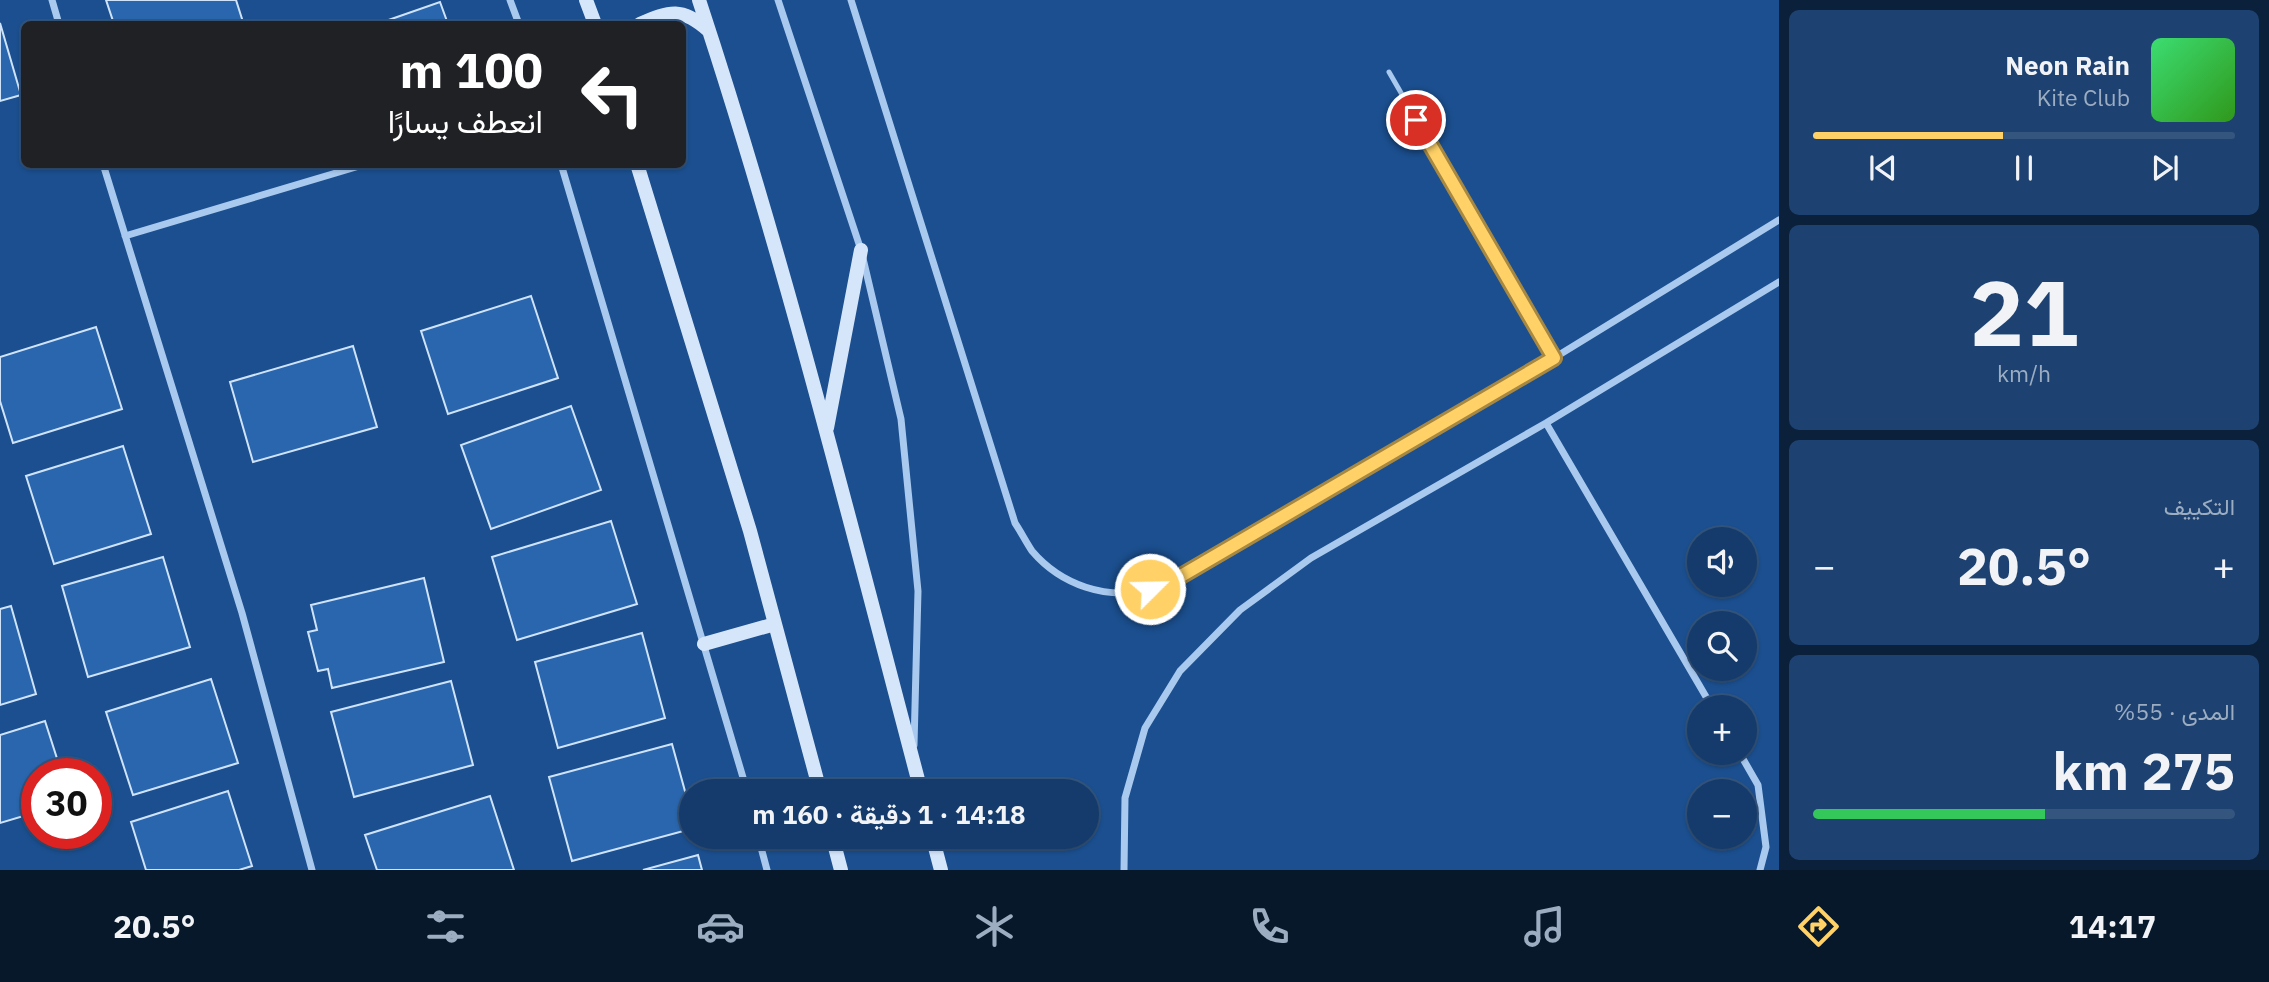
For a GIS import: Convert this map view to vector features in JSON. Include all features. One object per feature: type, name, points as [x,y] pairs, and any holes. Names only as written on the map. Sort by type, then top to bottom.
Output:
[{"type":"main road","points":[[586,0],[594,21]]},
{"type":"main road","points":[[699,0],[738,117],[826,432],[917,779]]},
{"type":"main road","points":[[648,21],[679,12],[693,16],[709,30]]},
{"type":"main road","points":[[638,168],[750,531],[817,779]]},
{"type":"main road","points":[[826,432],[860,250]]},
{"type":"main road","points":[[704,645],[775,624]]},
{"type":"main road","points":[[835,849],[841,870]]},
{"type":"main road","points":[[935,849],[941,870]]},
{"type":"street","points":[[52,0],[58,21]]},
{"type":"street","points":[[510,0],[518,21]]},
{"type":"street","points":[[778,0],[860,250],[901,419],[918,591],[914,764]]},
{"type":"street","points":[[851,0],[1015,523],[1032,550],[1055,572],[1083,588],[1116,593],[1150,589],[1181,576],[1554,358],[1779,220]]},
{"type":"street","points":[[104,168],[242,613],[312,870]]},
{"type":"street","points":[[125,236],[353,168]]},
{"type":"street","points":[[562,168],[743,779]]},
{"type":"street","points":[[1124,870],[1125,798],[1146,727],[1180,671],[1240,610],[1311,558],[1546,423],[1779,282]]},
{"type":"street","points":[[1546,423],[1705,695]]},
{"type":"street","points":[[1746,765],[1758,785],[1766,847],[1760,870]]},
{"type":"street","points":[[761,849],[767,870]]},
{"type":"lane","points":[[1389,72],[1554,358]]},
{"type":"building","points":[[106,0],[236,0],[243,21],[113,21]]},
{"type":"building","points":[[440,2],[447,21],[386,21]]},
{"type":"building","points":[[0,23],[21,95],[0,101]]},
{"type":"building","points":[[531,296],[558,378],[448,414],[421,331]]},
{"type":"building","points":[[96,327],[122,409],[13,443],[0,401],[0,357]]},
{"type":"building","points":[[353,346],[377,427],[253,462],[230,382]]},
{"type":"building","points":[[571,406],[601,490],[491,529],[461,445]]},
{"type":"building","points":[[123,446],[151,534],[54,564],[26,476]]},
{"type":"building","points":[[611,521],[637,604],[517,640],[492,557]]},
{"type":"building","points":[[163,557],[190,647],[88,677],[62,586]]},
{"type":"building","points":[[424,578],[444,662],[332,688],[328,669],[318,671],[308,632],[317,630],[311,605]]},
{"type":"building","points":[[11,606],[36,694],[0,705],[0,609]]},
{"type":"building","points":[[642,633],[665,718],[558,748],[535,662]]},
{"type":"building","points":[[211,679],[238,763],[133,795],[106,712]]},
{"type":"building","points":[[451,681],[473,765],[354,797],[331,712]]},
{"type":"building","points":[[45,721],[57,758],[21,758],[21,817],[0,823],[0,735]]},
{"type":"building","points":[[672,744],[682,779],[679,779],[679,832],[572,861],[549,777]]},
{"type":"building","points":[[228,791],[252,866],[239,870],[146,870],[131,822]]},
{"type":"building","points":[[490,796],[514,870],[377,870],[365,835]]},
{"type":"building","points":[[698,855],[702,870],[643,870]]},
{"type":"route","points":[[1150,589],[1181,576],[1554,358],[1416,120]]}]
